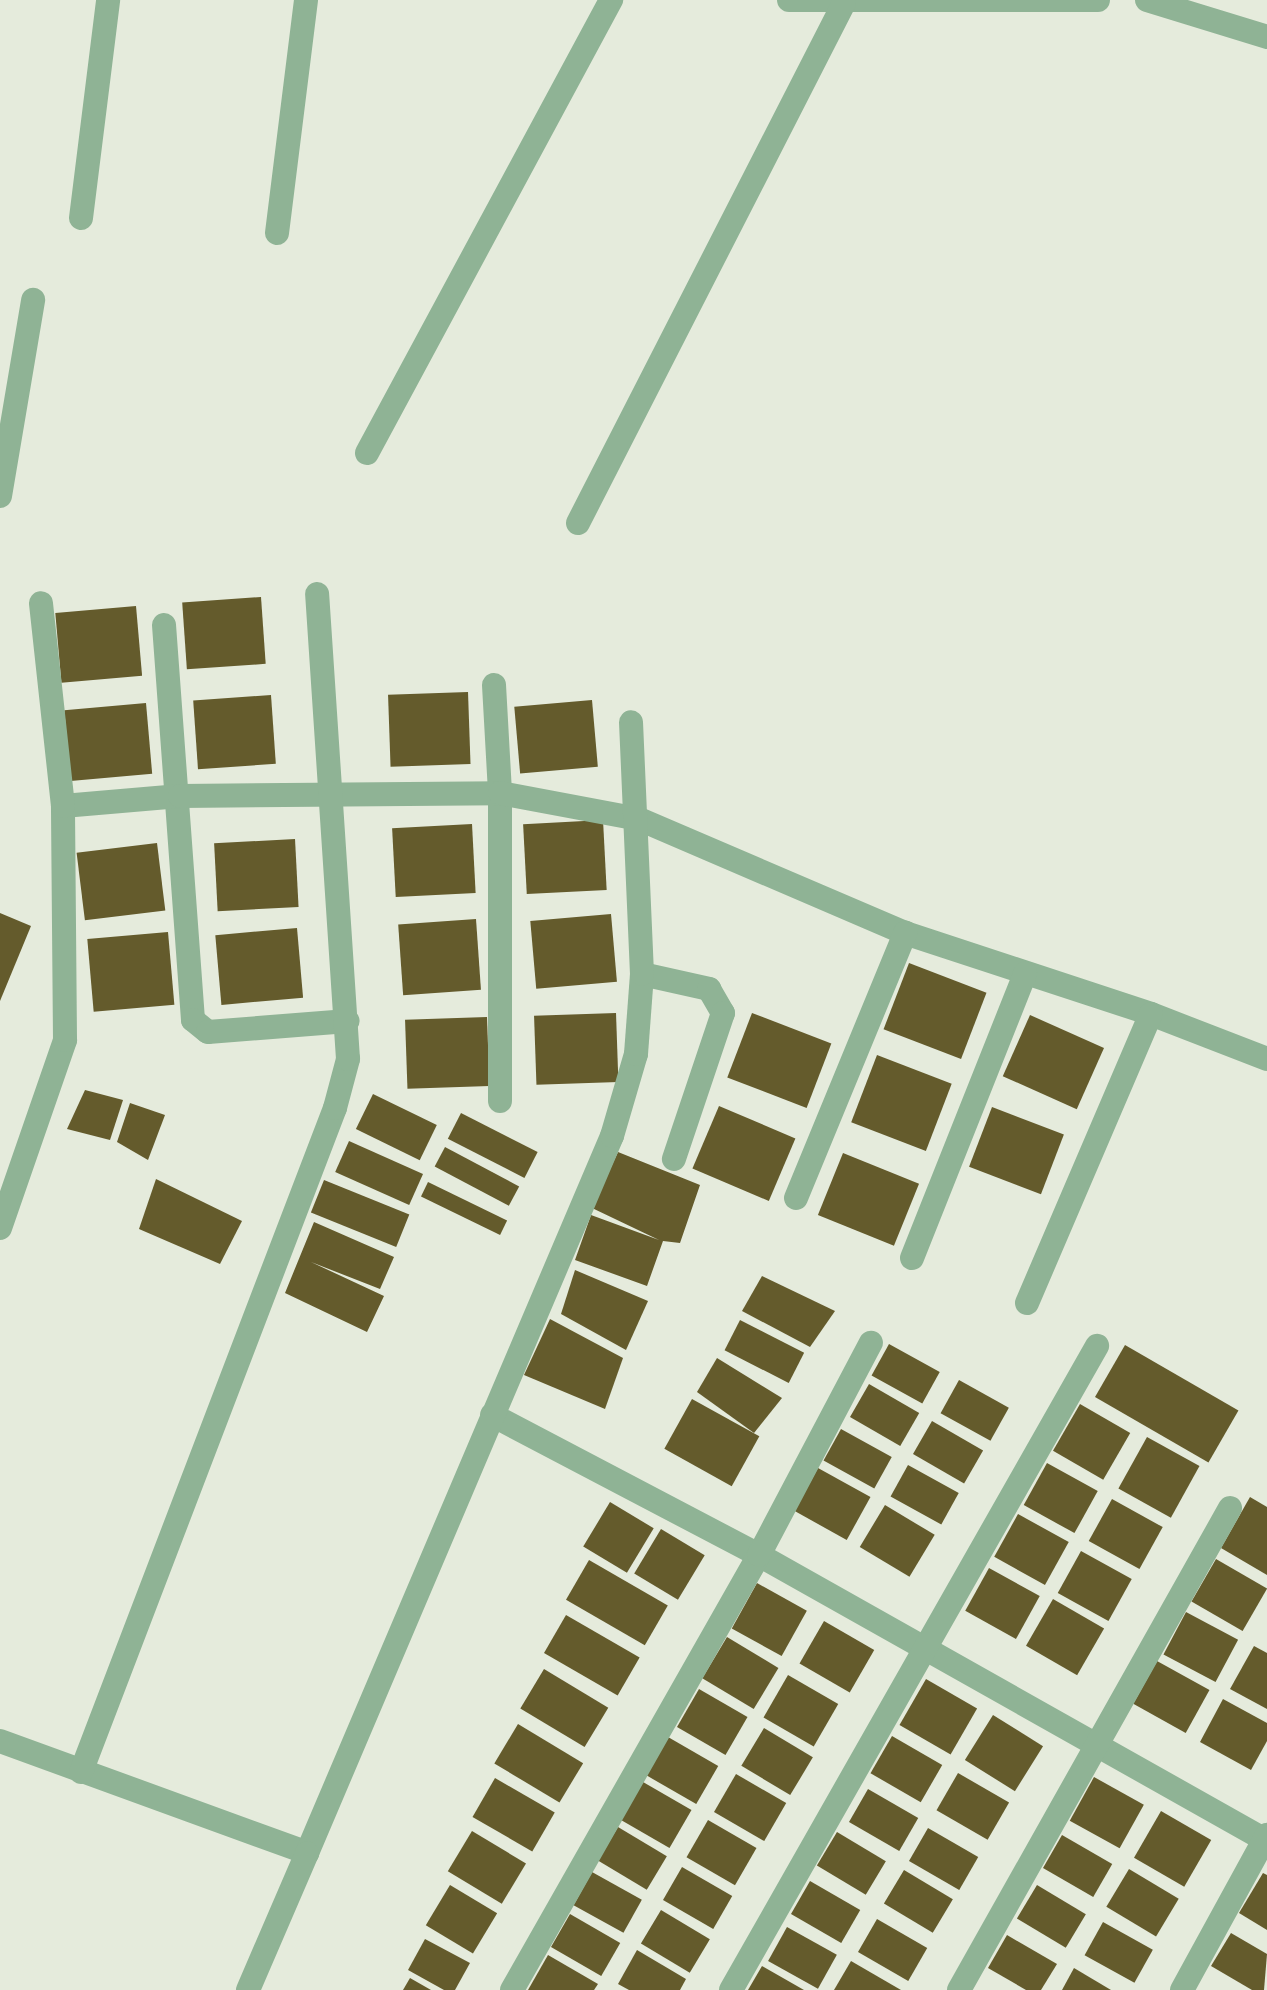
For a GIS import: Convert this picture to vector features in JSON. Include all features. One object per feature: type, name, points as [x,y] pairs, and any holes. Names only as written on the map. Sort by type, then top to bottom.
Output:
[{"type":"street","points":[[81,218],[108,0]]},
{"type":"street","points":[[277,233],[306,0]]},
{"type":"street","points":[[367,453],[611,0]]},
{"type":"street","points":[[789,0],[844,3],[1098,0]]},
{"type":"street","points":[[1147,0],[1267,37]]},
{"type":"street","points":[[578,523],[844,3]]},
{"type":"street","points":[[0,496],[33,300]]},
{"type":"street","points":[[81,1772],[335,1108],[348,1059],[348,1021],[327,795],[317,594]]},
{"type":"street","points":[[0,1228],[65,1040],[63,806],[41,603]]},
{"type":"street","points":[[164,625],[180,796],[193,1020],[199,1028],[348,1021]]},
{"type":"street","points":[[494,685],[500,793],[500,1101]]},
{"type":"street","points":[[248,1990],[612,1136],[636,1054],[642,974],[639,819],[631,722]]},
{"type":"street","points":[[63,806],[180,796],[500,793],[639,819],[905,933],[1151,1014],[1214,1043],[1267,1059]]},
{"type":"street","points":[[796,1198],[905,933]]},
{"type":"street","points":[[642,974],[709,989],[723,1013],[674,1159]]},
{"type":"street","points":[[912,1258],[1025,974]]},
{"type":"street","points":[[1027,1303],[1151,1014]]},
{"type":"street","points":[[512,1990],[759,1555],[871,1343]]},
{"type":"street","points":[[731,1990],[1097,1346]]},
{"type":"street","points":[[492,1415],[759,1555],[1266,1839],[1182,1990]]},
{"type":"street","points":[[959,1990],[1230,1508]]},
{"type":"street","points":[[0,1741],[307,1853]]},
{"type":"building","points":[[261,597],[266,664],[187,669],[182,603]]},
{"type":"building","points":[[136,606],[142,676],[61,683],[55,613]]},
{"type":"building","points":[[468,692],[471,764],[391,767],[388,695]]},
{"type":"building","points":[[271,695],[276,764],[198,769],[193,700]]},
{"type":"building","points":[[592,700],[598,767],[520,774],[514,707]]},
{"type":"building","points":[[146,703],[152,774],[71,781],[64,710]]},
{"type":"building","points":[[603,820],[607,890],[527,894],[523,824]]},
{"type":"building","points":[[472,824],[476,893],[396,897],[392,828]]},
{"type":"building","points":[[295,839],[299,907],[218,911],[214,843]]},
{"type":"building","points":[[157,843],[165,910],[85,920],[77,853]]},
{"type":"building","points":[[0,913],[31,926],[0,1001]]},
{"type":"building","points":[[611,914],[617,982],[536,989],[530,921]]},
{"type":"building","points":[[476,919],[481,990],[403,995],[398,924]]},
{"type":"building","points":[[297,928],[303,998],[221,1005],[215,935]]},
{"type":"building","points":[[168,932],[174,1005],[94,1012],[87,939]]},
{"type":"building","points":[[909,963],[986,993],[961,1059],[884,1029]]},
{"type":"building","points":[[616,1013],[618,1082],[536,1085],[534,1016]]},
{"type":"building","points":[[752,1013],[831,1043],[807,1108],[727,1077]]},
{"type":"building","points":[[1030,1015],[1104,1048],[1077,1109],[1003,1076]]},
{"type":"building","points":[[487,1017],[489,1086],[407,1089],[405,1020]]},
{"type":"building","points":[[877,1055],[952,1084],[926,1151],[851,1122]]},
{"type":"building","points":[[85,1090],[123,1100],[110,1140],[67,1129]]},
{"type":"building","points":[[373,1094],[437,1125],[420,1160],[356,1129]]},
{"type":"building","points":[[130,1103],[165,1115],[148,1160],[117,1142]]},
{"type":"building","points":[[719,1106],[795,1138],[769,1201],[692,1169]]},
{"type":"building","points":[[992,1107],[1064,1135],[1041,1194],[969,1167]]},
{"type":"building","points":[[461,1113],[538,1152],[524,1178],[448,1139]]},
{"type":"building","points":[[349,1141],[423,1174],[409,1205],[335,1172]]},
{"type":"building","points":[[445,1147],[519,1186],[509,1206],[435,1166]]},
{"type":"building","points":[[618,1152],[700,1185],[680,1243],[663,1241],[647,1286],[575,1260],[591,1215],[659,1240],[592,1208]]},
{"type":"building","points":[[843,1153],[919,1184],[894,1246],[818,1215]]},
{"type":"building","points":[[156,1179],[242,1221],[220,1264],[139,1229]]},
{"type":"building","points":[[324,1180],[409,1214],[396,1247],[311,1212]]},
{"type":"building","points":[[428,1182],[507,1221],[500,1235],[421,1196]]},
{"type":"building","points":[[314,1222],[394,1257],[380,1289],[311,1262],[384,1296],[367,1332],[285,1293]]},
{"type":"building","points":[[575,1270],[648,1301],[626,1350],[561,1314]]},
{"type":"building","points":[[762,1276],[835,1311],[810,1347],[742,1311]]},
{"type":"building","points":[[550,1319],[623,1358],[605,1409],[524,1375]]},
{"type":"building","points":[[740,1320],[804,1353],[789,1383],[725,1350]]},
{"type":"building","points":[[889,1344],[940,1372],[922,1404],[872,1375]]},
{"type":"building","points":[[1125,1345],[1238,1410],[1208,1462],[1095,1397]]},
{"type":"building","points":[[717,1358],[782,1398],[754,1433],[697,1392]]},
{"type":"building","points":[[959,1380],[1009,1408],[990,1441],[941,1413]]},
{"type":"building","points":[[869,1384],[919,1413],[900,1446],[850,1417]]},
{"type":"building","points":[[692,1399],[759,1436],[732,1486],[664,1449]]},
{"type":"building","points":[[1080,1404],[1130,1433],[1103,1480],[1053,1451]]},
{"type":"building","points":[[932,1421],[983,1450],[964,1483],[913,1454]]},
{"type":"building","points":[[841,1429],[892,1457],[874,1489],[824,1460]]},
{"type":"building","points":[[1147,1437],[1199,1466],[1171,1518],[1118,1489]]},
{"type":"building","points":[[1047,1463],[1098,1491],[1074,1533],[1024,1505]]},
{"type":"building","points":[[908,1465],[959,1493],[941,1525],[891,1496]]},
{"type":"building","points":[[818,1468],[870,1497],[847,1540],[794,1511]]},
{"type":"building","points":[[1250,1497],[1267,1507],[1267,1575],[1221,1548]]},
{"type":"building","points":[[1112,1499],[1163,1527],[1139,1569],[1089,1541]]},
{"type":"building","points":[[610,1502],[654,1528],[627,1573],[583,1547]]},
{"type":"building","points":[[885,1505],[935,1535],[909,1577],[860,1547]]},
{"type":"building","points":[[1018,1514],[1069,1542],[1045,1585],[994,1557]]},
{"type":"building","points":[[661,1529],[705,1555],[678,1600],[634,1574]]},
{"type":"building","points":[[1081,1551],[1132,1579],[1108,1621],[1058,1593]]},
{"type":"building","points":[[1216,1559],[1267,1588],[1243,1631],[1192,1601]]},
{"type":"building","points":[[589,1560],[668,1606],[645,1645],[566,1600]]},
{"type":"building","points":[[989,1568],[1040,1596],[1016,1639],[965,1611]]},
{"type":"building","points":[[757,1583],[807,1611],[782,1656],[732,1628]]},
{"type":"building","points":[[1053,1599],[1104,1628],[1077,1675],[1026,1646]]},
{"type":"building","points":[[1186,1612],[1238,1640],[1216,1682],[1163,1654]]},
{"type":"building","points":[[566,1615],[640,1658],[618,1696],[544,1653]]},
{"type":"building","points":[[824,1621],[874,1650],[850,1692],[800,1663]]},
{"type":"building","points":[[727,1637],[778,1668],[754,1709],[702,1678]]},
{"type":"building","points":[[1254,1646],[1267,1653],[1267,1709],[1230,1689]]},
{"type":"building","points":[[1157,1661],[1209,1690],[1186,1733],[1133,1704]]},
{"type":"building","points":[[544,1669],[608,1708],[585,1747],[520,1708]]},
{"type":"building","points":[[788,1675],[838,1704],[814,1746],[764,1717]]},
{"type":"building","points":[[926,1679],[977,1708],[951,1754],[900,1725]]},
{"type":"building","points":[[699,1689],[747,1717],[725,1755],[677,1727]]},
{"type":"building","points":[[1223,1699],[1267,1723],[1267,1741],[1251,1770],[1200,1742]]},
{"type":"building","points":[[993,1715],[1043,1746],[1015,1791],[965,1760]]},
{"type":"building","points":[[518,1724],[583,1763],[559,1803],[494,1763]]},
{"type":"building","points":[[764,1728],[813,1757],[790,1795],[741,1766]]},
{"type":"building","points":[[892,1736],[942,1765],[921,1802],[870,1773]]},
{"type":"building","points":[[668,1737],[718,1766],[696,1804],[646,1775]]},
{"type":"building","points":[[958,1773],[1009,1802],[988,1840],[936,1810]]},
{"type":"building","points":[[736,1774],[786,1803],[764,1841],[714,1812]]},
{"type":"building","points":[[1094,1777],[1144,1805],[1120,1848],[1070,1821]]},
{"type":"building","points":[[495,1778],[555,1812],[532,1851],[473,1817]]},
{"type":"building","points":[[643,1782],[691,1810],[669,1848],[621,1820]]},
{"type":"building","points":[[868,1789],[918,1818],[899,1851],[849,1822]]},
{"type":"building","points":[[1161,1811],[1211,1840],[1184,1887],[1134,1858]]},
{"type":"building","points":[[708,1820],[756,1848],[735,1885],[686,1857]]},
{"type":"building","points":[[618,1827],[667,1856],[647,1890],[598,1860]]},
{"type":"building","points":[[928,1828],[978,1857],[959,1890],[909,1861]]},
{"type":"building","points":[[472,1831],[526,1863],[502,1904],[448,1871]]},
{"type":"building","points":[[837,1832],[886,1861],[866,1895],[817,1865]]},
{"type":"building","points":[[1062,1835],[1112,1864],[1093,1897],[1043,1868]]},
{"type":"building","points":[[682,1867],[732,1896],[713,1929],[663,1900]]},
{"type":"building","points":[[1129,1869],[1179,1899],[1156,1937],[1106,1907]]},
{"type":"building","points":[[904,1870],[953,1899],[933,1933],[884,1903]]},
{"type":"building","points":[[592,1872],[642,1900],[623,1933],[574,1905]]},
{"type":"building","points":[[1263,1873],[1267,1875],[1267,1930],[1239,1913]]},
{"type":"building","points":[[810,1881],[860,1910],[841,1943],[791,1914]]},
{"type":"building","points":[[450,1885],[497,1913],[473,1954],[426,1925]]},
{"type":"building","points":[[1037,1885],[1086,1914],[1066,1948],[1017,1918]]},
{"type":"building","points":[[661,1910],[710,1939],[690,1973],[641,1943]]},
{"type":"building","points":[[570,1914],[620,1943],[601,1976],[551,1947]]},
{"type":"building","points":[[877,1919],[927,1948],[908,1981],[858,1952]]},
{"type":"building","points":[[1103,1922],[1153,1950],[1134,1983],[1085,1955]]},
{"type":"building","points":[[787,1927],[837,1955],[818,1989],[768,1961]]},
{"type":"building","points":[[1231,1933],[1267,1954],[1264,1990],[1252,1990],[1211,1966]]},
{"type":"building","points":[[1007,1935],[1057,1964],[1041,1990],[1026,1990],[988,1968]]},
{"type":"building","points":[[425,1939],[470,1963],[455,1990],[444,1990],[408,1970]]},
{"type":"building","points":[[637,1950],[686,1979],[680,1990],[629,1990],[618,1984]]},
{"type":"building","points":[[548,1955],[598,1984],[594,1990],[528,1990]]},
{"type":"building","points":[[851,1961],[901,1990],[834,1990]]},
{"type":"building","points":[[762,1966],[804,1990],[748,1990]]},
{"type":"building","points":[[1074,1968],[1111,1990],[1062,1990]]},
{"type":"building","points":[[410,1978],[431,1990],[403,1990]]}]
